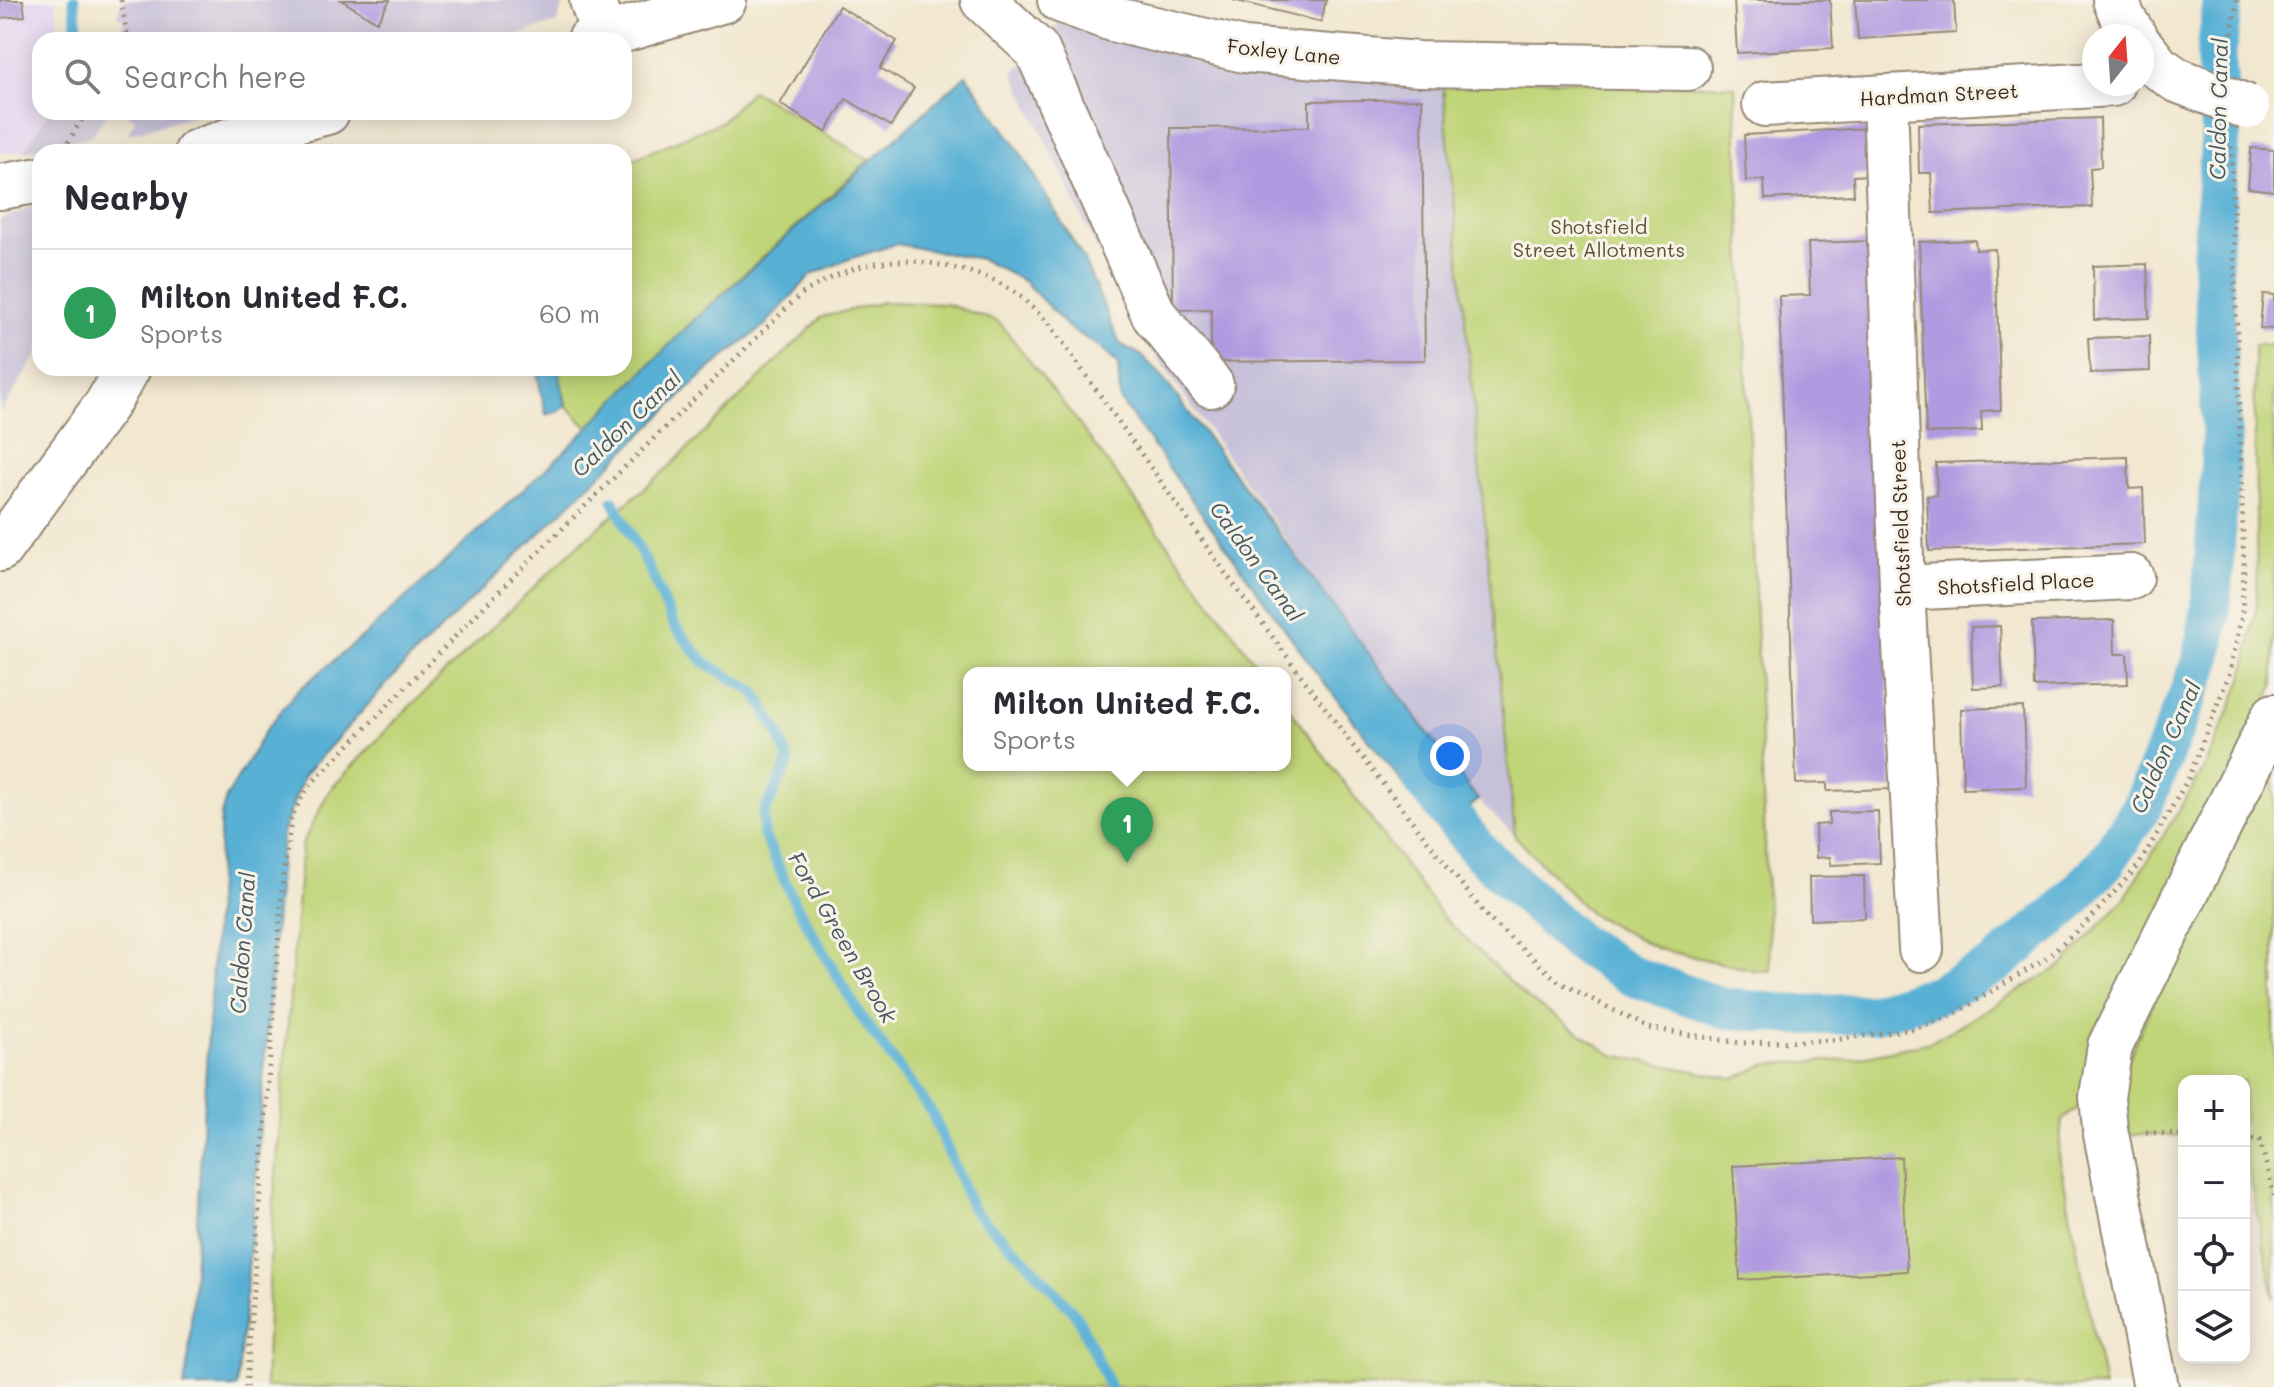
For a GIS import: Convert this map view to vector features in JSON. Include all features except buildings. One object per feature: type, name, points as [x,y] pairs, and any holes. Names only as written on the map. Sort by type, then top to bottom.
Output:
[{"type":"street","points":[[596,25],[724,0]]},
{"type":"street","points":[[983,0],[1037,50],[1154,315],[1211,385]]},
{"type":"street","name":"Foxley Lane","points":[[1060,0],[1112,19],[1244,50],[1419,64],[1688,68]]},
{"type":"street","points":[[2115,0],[2127,24]]},
{"type":"street","points":[[2154,59],[2251,118]]},
{"type":"street","name":"Hardman Street","points":[[1765,104],[2082,86]]},
{"type":"street","name":"Shotsfield Street","points":[[1885,97],[1902,588],[1921,949]]},
{"type":"street","points":[[220,144],[296,120]]},
{"type":"street","points":[[0,187],[32,181]]},
{"type":"street","points":[[0,549],[107,404],[123,376]]},
{"type":"street","name":"Shotsfield Place","points":[[1902,588],[2131,577]]},
{"type":"street","points":[[2156,1387],[2108,1147],[2102,1097],[2110,1046],[2274,716]]},
{"type":"path","points":[[121,0],[127,32]]},
{"type":"path","points":[[2227,61],[2237,0]]},
{"type":"path","points":[[246,1387],[283,875],[292,815],[308,787],[540,550],[800,295],[850,270],[875,262],[912,259],[984,275],[1017,294],[1049,323],[1317,697],[1488,918],[1559,982],[1648,1028],[1741,1043],[1835,1040],[1913,1029],[1949,1017],[2042,961],[2090,919],[2139,865],[2193,767],[2230,672],[2242,615],[2251,118]]},
{"type":"path","points":[[66,144],[81,120]]},
{"type":"path","points":[[2250,1139],[2260,1140],[2274,1196]]},
{"type":"shaded area","points":[[0,0],[56,0],[58,25],[63,32],[32,32],[32,120],[44,120],[24,151],[0,153]]},
{"type":"shaded area","points":[[123,0],[565,0],[557,23],[527,32],[118,32],[125,20],[117,15]]},
{"type":"shaded area","points":[[1064,16],[1442,77],[1515,836],[1478,800],[1359,642],[1130,319],[1013,72],[1037,50]]},
{"type":"shaded area","points":[[44,120],[103,120],[92,136],[56,144],[32,144],[32,149],[24,151]]},
{"type":"shaded area","points":[[135,120],[179,120],[127,134]]},
{"type":"shaded area","points":[[32,206],[32,363],[0,413],[0,220]]},
{"type":"green space","name":"Shotsfield Street Allotments","points":[[1442,77],[1735,86],[1770,971],[1658,949],[1589,913],[1515,836]]},
{"type":"green space","points":[[752,90],[869,160],[692,322],[588,428],[566,405],[560,376],[632,376],[632,160],[721,122]]},
{"type":"green space","points":[[883,302],[946,304],[999,322],[1070,412],[1259,667],[963,667],[963,771],[1291,771],[1291,711],[1444,918],[1527,998],[1613,1055],[1734,1079],[1766,1064],[1849,1060],[1931,1042],[2063,965],[2125,898],[2205,767],[2243,679],[2257,604],[2254,345],[2274,345],[2274,686],[2242,750],[2086,1103],[2062,1119],[2059,1156],[2104,1387],[265,1387],[271,1239],[302,844],[329,791],[399,717],[576,547],[669,467],[822,317]]},
{"type":"green space","points":[[2274,761],[2274,1299],[2250,1176],[2250,1075],[2178,1075],[2178,1136],[2130,1134],[2120,1109],[2123,1072],[2169,964]]},
{"type":"water","points":[[966,75],[1015,144],[1083,258],[1120,344],[1141,355],[1159,373],[1478,800],[1442,833],[1318,675],[1120,400],[1118,364],[1098,346],[1069,328],[1024,281],[981,259],[896,244],[811,275],[765,325],[707,371],[405,664],[304,775],[282,834],[237,1387],[184,1387],[189,1354],[221,815],[226,798],[266,730],[296,692],[365,635],[562,454],[692,322]]},
{"type":"water","points":[[538,376],[560,376],[566,405],[546,415]]},
{"type":"waterway","name":"Ford Green Brook","points":[[74,0],[78,32]]},
{"type":"waterway","name":"Caldon Canal","points":[[1422,779],[1480,852],[1576,941],[1632,976],[1724,1008],[1795,1015],[1871,1014],[1936,995],[1995,965],[2063,909],[2106,862],[2142,807],[2201,664],[2211,609],[2222,437],[2212,258],[2221,130],[2216,56],[2223,0]]},
{"type":"waterway","name":"Ford Green Brook","points":[[613,501],[649,568],[675,627],[704,662],[755,692],[778,733],[789,762],[763,815],[764,835],[795,903],[860,1015],[932,1113],[973,1210],[1026,1260],[1077,1316],[1110,1387]]},
{"type":"place","name":"Milton United F.C.","points":[[1127,863]]}]
